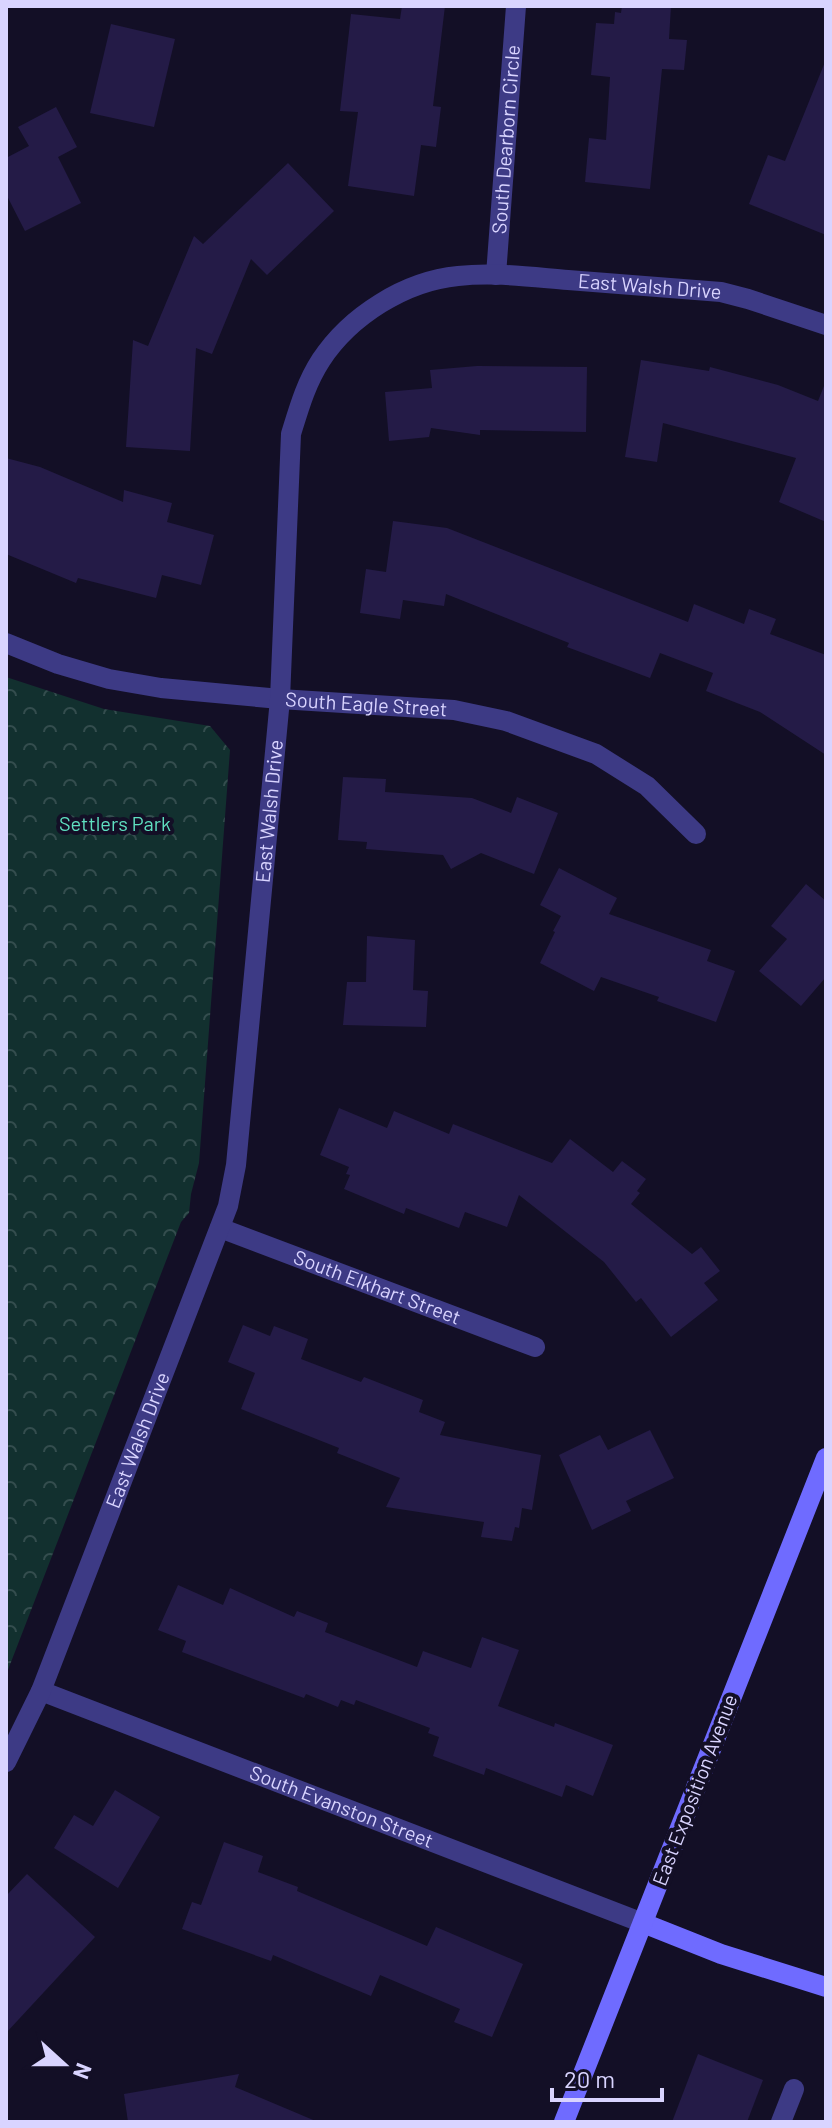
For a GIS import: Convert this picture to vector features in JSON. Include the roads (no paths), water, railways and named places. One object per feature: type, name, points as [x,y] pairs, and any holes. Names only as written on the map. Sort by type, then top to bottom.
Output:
[{"type":"street","name":"South Dearborn Circle","points":[[496,275],[516,6]]},
{"type":"street","name":"East Walsh Drive","points":[[6,1762],[41,1691],[228,1206],[236,1165],[280,699],[291,434],[303,395],[322,359],[348,328],[380,303],[416,286],[456,276],[496,275],[721,292],[826,325]]},
{"type":"street","name":"South Eagle Street","points":[[6,643],[58,664],[109,679],[161,688],[454,710],[506,721],[596,754],[647,786],[696,834]]},
{"type":"street","name":"South Elkhart Street","points":[[220,1228],[535,1347]]},
{"type":"street","name":"East Exposition Avenue","points":[[564,2122],[826,1458]]},
{"type":"street","name":"South Evanston Street","points":[[41,1691],[643,1923]]},
{"type":"street","points":[[643,1923],[735,1959],[826,1987]]},
{"type":"street","points":[[781,2122],[794,2089]]},
{"type":"park label","name":"Settlers Park","points":[[115,824]]}]
